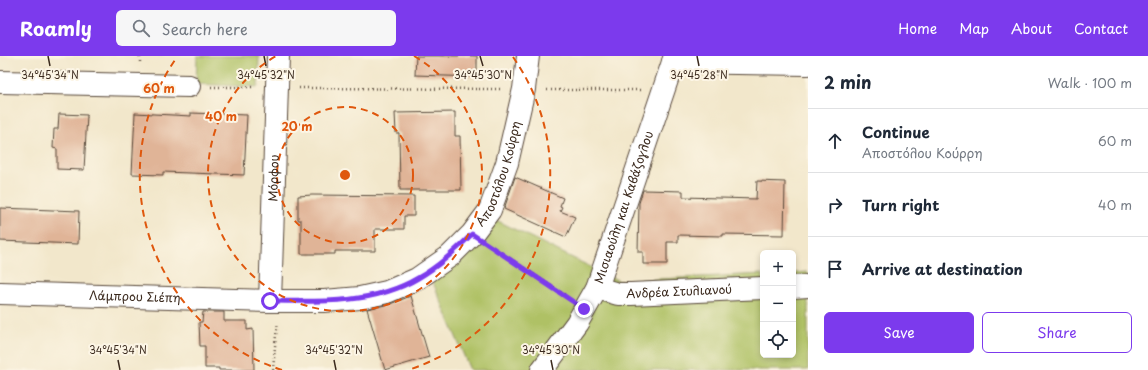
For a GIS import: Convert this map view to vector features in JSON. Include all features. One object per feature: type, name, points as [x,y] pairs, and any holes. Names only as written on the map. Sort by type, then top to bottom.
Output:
[{"type":"street","name":"Μόρφου","points":[[276,301],[278,56]]},
{"type":"street","name":"Αποστόλου Κούρρη","points":[[276,301],[324,301],[360,298],[387,292],[417,279],[450,256],[472,234],[490,210],[507,162],[524,89],[528,56]]},
{"type":"street","points":[[674,59],[808,64]]},
{"type":"street","name":"Μισιαούλη και Καβάζογλου","points":[[542,370],[577,323],[597,288],[674,59]]},
{"type":"street","points":[[0,82],[189,86]]},
{"type":"street","points":[[796,287],[808,286]]},
{"type":"street","name":"Ανδρέα Στυλιανού","points":[[597,288],[618,294],[760,288]]},
{"type":"street","name":"Λάμπρου Σιέπη","points":[[0,293],[276,301]]},
{"type":"path","points":[[189,86],[664,91]]},
{"type":"path","points":[[472,234],[584,309]]},
{"type":"path","points":[[274,370],[276,301]]},
{"type":"green space","points":[[197,56],[259,56],[258,87],[196,84]]},
{"type":"green space","points":[[496,220],[619,281],[760,274],[760,358],[796,358],[796,273],[808,272],[808,370],[470,370],[432,280]]},
{"type":"building","points":[[416,56],[477,56],[477,77],[415,75]]},
{"type":"building","points":[[455,112],[455,136],[460,136],[461,190],[400,190],[399,133],[396,133],[395,113]]},
{"type":"building","points":[[135,113],[191,116],[191,113],[247,115],[244,175],[163,172],[163,175],[132,174]]},
{"type":"building","points":[[59,114],[87,115],[84,170],[57,169],[57,149],[53,148],[54,129],[58,129]]},
{"type":"building","points":[[515,177],[563,198],[560,211],[575,217],[566,237],[504,209]]},
{"type":"building","points":[[757,181],[785,182],[784,235],[678,235],[678,242],[667,242],[667,264],[643,264],[643,252],[638,252],[639,203],[643,190],[683,191],[683,197],[756,199]]},
{"type":"building","points":[[298,196],[414,196],[414,216],[404,216],[404,229],[375,229],[375,251],[335,251],[335,254],[301,254],[301,220],[298,220]]},
{"type":"building","points":[[0,208],[79,211],[78,244],[0,241]]},
{"type":"building","points":[[411,296],[429,357],[385,370],[367,309],[390,304]]},
{"type":"building","points":[[203,312],[224,312],[224,321],[247,321],[247,330],[253,329],[254,370],[219,370],[219,368],[205,368],[205,346],[200,346],[199,322],[202,322]]},
{"type":"route","points":[[270,301],[324,301],[360,298],[387,292],[417,279],[431,270],[450,256],[472,234],[584,309]]}]
